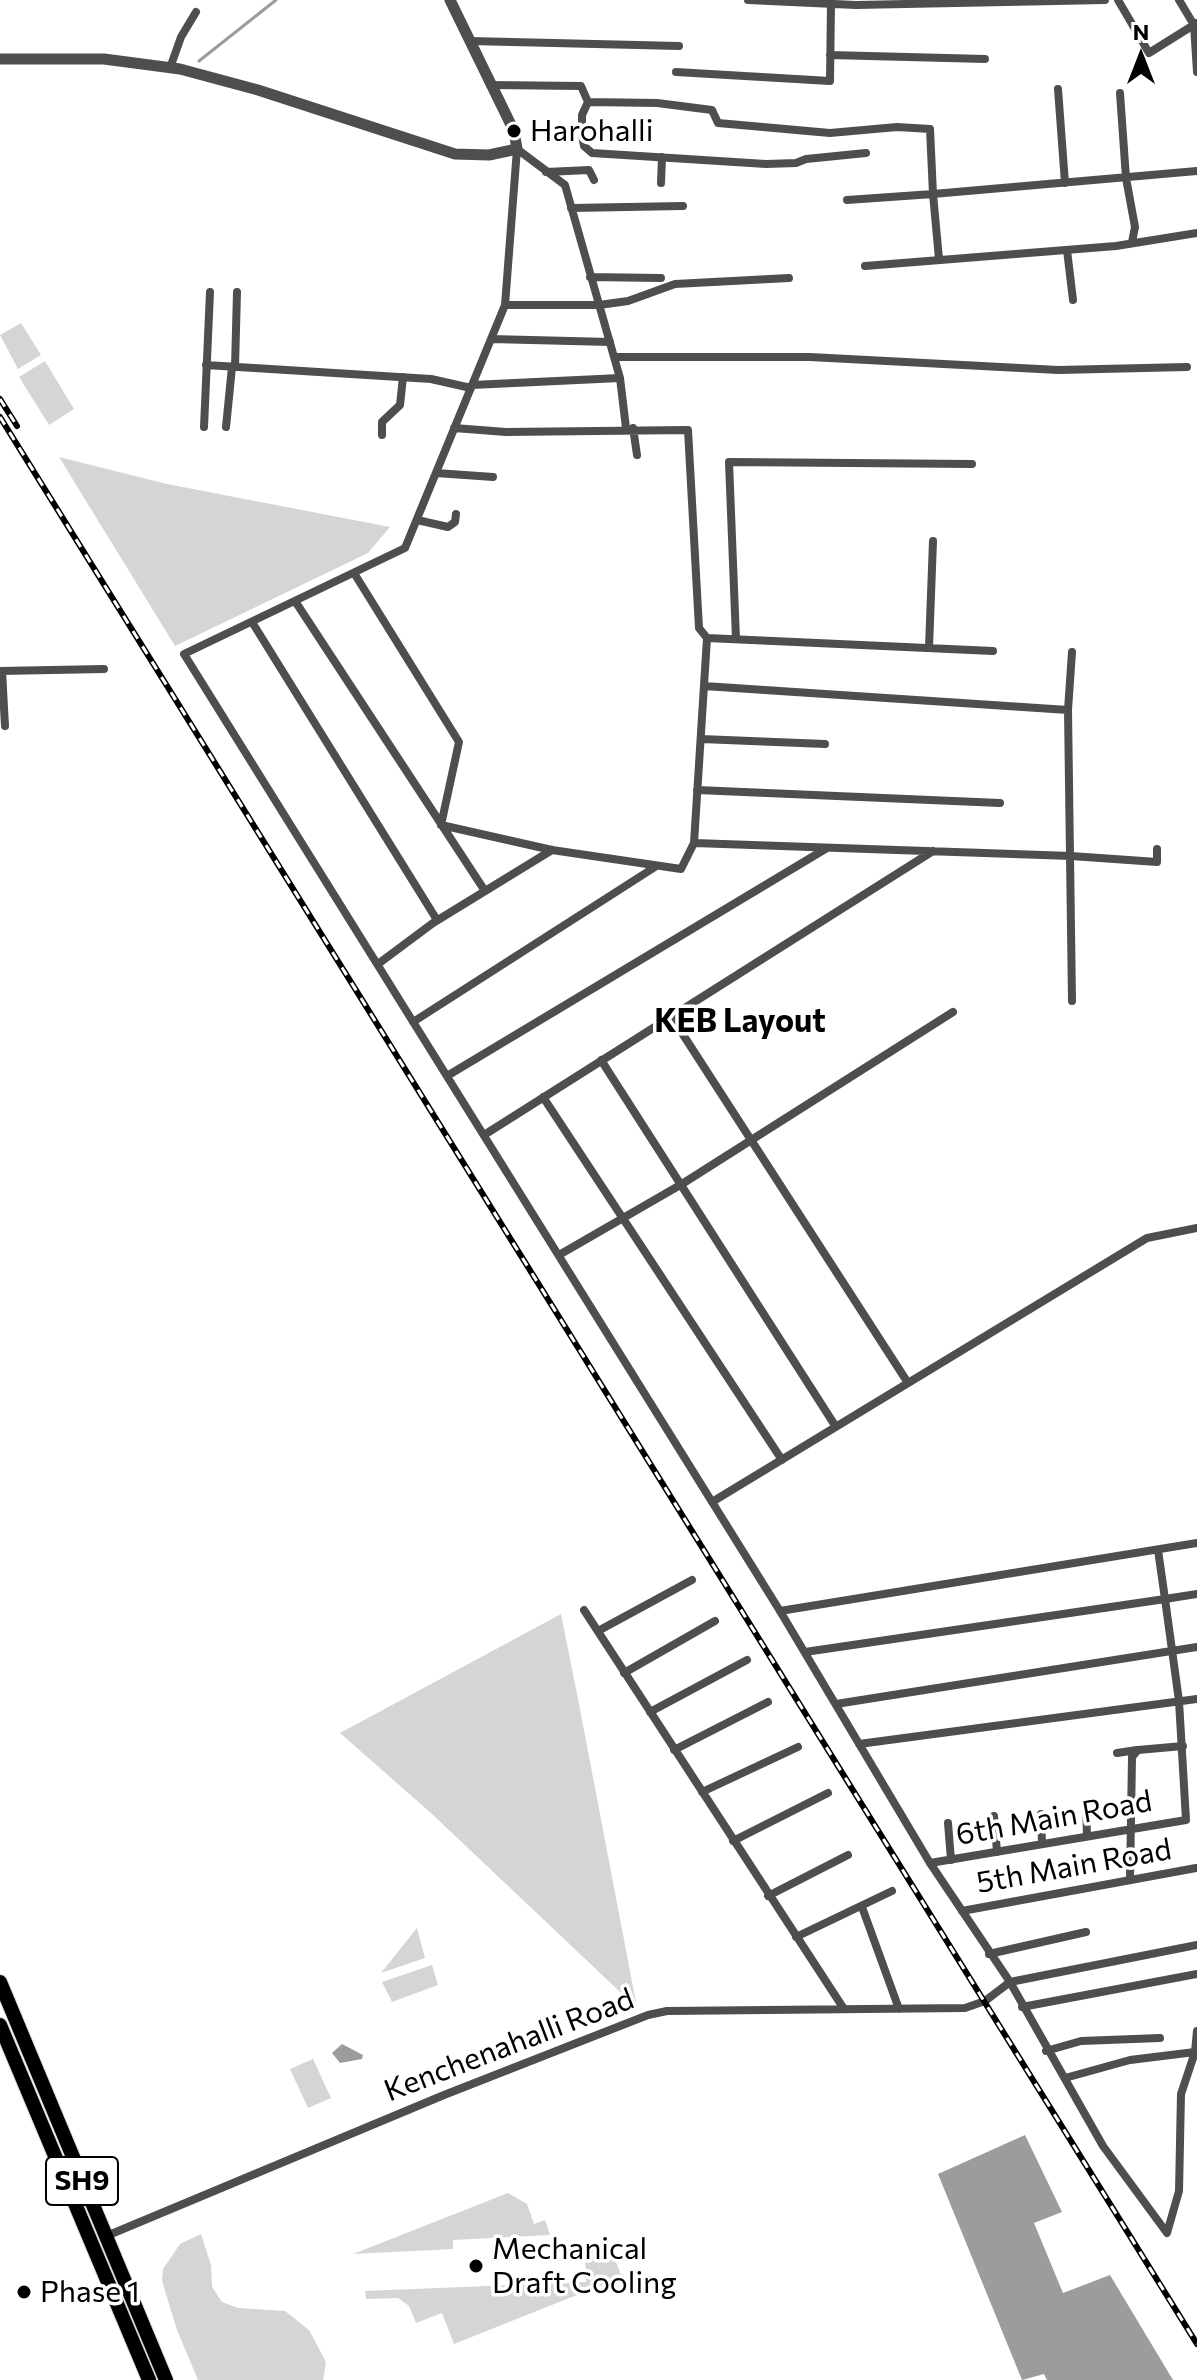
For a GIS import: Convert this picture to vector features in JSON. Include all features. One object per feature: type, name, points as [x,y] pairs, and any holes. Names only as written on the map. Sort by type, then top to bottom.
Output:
[{"type":"main road","name":"SH9","points":[[0,1982],[99,2238],[149,2380]]},
{"type":"main road","name":"SH9","points":[[0,2025],[166,2380]]},
{"type":"street","points":[[450,0],[514,131],[517,149],[505,305],[405,548],[184,654],[780,1611],[930,1863],[1010,1982],[1046,2051],[1065,2078],[1103,2146],[1167,2233],[1179,2191],[1181,2094],[1195,2052],[1197,2031]]},
{"type":"street","points":[[748,0],[831,4],[1105,0]]},
{"type":"street","points":[[1118,0],[1149,53],[1195,24]]},
{"type":"street","points":[[1179,0],[1195,24],[1197,72]]},
{"type":"street","points":[[676,72],[830,81],[831,4]]},
{"type":"street","points":[[170,68],[181,37],[196,12]]},
{"type":"street","points":[[470,41],[679,46]]},
{"type":"street","points":[[830,55],[985,59]]},
{"type":"street","points":[[0,59],[104,59],[170,68],[258,90],[455,154],[489,155],[517,149]]},
{"type":"street","points":[[490,85],[581,86],[588,102],[582,115],[587,151],[682,161],[796,163],[806,159],[866,153]]},
{"type":"street","points":[[1058,89],[1065,183]]},
{"type":"street","points":[[1120,93],[1126,178],[1135,227],[1132,242]]},
{"type":"street","points":[[588,102],[657,103],[712,110],[718,123],[830,133],[897,127],[930,129],[939,259]]},
{"type":"street","points":[[517,149],[565,185],[620,378],[637,455]]},
{"type":"street","points":[[661,183],[662,157]]},
{"type":"street","points":[[545,172],[589,170],[594,180]]},
{"type":"street","points":[[847,200],[1197,171]]},
{"type":"street","points":[[571,208],[683,206]]},
{"type":"street","points":[[865,266],[1067,250],[1197,233]]},
{"type":"street","points":[[1067,250],[1073,300]]},
{"type":"street","points":[[590,277],[661,278]]},
{"type":"street","points":[[505,305],[599,305],[628,301],[675,284],[789,278]]},
{"type":"street","points":[[204,427],[210,292]]},
{"type":"street","points":[[226,427],[234,367],[237,292]]},
{"type":"street","points":[[491,339],[610,342]]},
{"type":"street","points":[[614,357],[810,357],[1058,370],[1187,367]]},
{"type":"street","points":[[207,365],[403,377],[471,386],[620,378]]},
{"type":"street","points":[[382,435],[382,422],[400,405],[403,377]]},
{"type":"street","points":[[441,825],[552,850],[681,869],[694,843],[707,638],[699,628],[688,430],[630,428],[506,432],[454,428]]},
{"type":"street","points":[[736,639],[729,462],[972,464]]},
{"type":"street","points":[[436,473],[493,477]]},
{"type":"street","points":[[417,520],[448,527],[455,522],[456,514]]},
{"type":"street","points":[[929,648],[933,541]]},
{"type":"street","points":[[354,573],[459,742],[441,825]]},
{"type":"street","points":[[295,601],[485,891]]},
{"type":"street","points":[[252,622],[437,920]]},
{"type":"street","points":[[707,638],[993,651]]},
{"type":"street","points":[[1072,652],[1068,710],[1072,1001]]},
{"type":"street","points":[[5,726],[1,671],[104,669]]},
{"type":"street","points":[[704,686],[1068,710]]},
{"type":"street","points":[[701,739],[825,744]]},
{"type":"street","points":[[697,790],[1000,803]]},
{"type":"street","points":[[694,843],[1071,856],[1157,862],[1157,849]]},
{"type":"street","points":[[447,1076],[829,847]]},
{"type":"street","points":[[378,964],[437,920],[552,850]]},
{"type":"street","points":[[484,1135],[933,851]]},
{"type":"street","points":[[413,1022],[656,867]]},
{"type":"street","points":[[559,1255],[682,1184],[953,1012]]},
{"type":"street","points":[[671,1016],[908,1383]]},
{"type":"street","points":[[601,1060],[836,1427]]},
{"type":"street","points":[[543,1097],[782,1460]]},
{"type":"street","points":[[712,1502],[1147,1238],[1197,1228]]},
{"type":"street","points":[[780,1611],[1197,1543]]},
{"type":"street","points":[[1117,1753],[1183,1746],[1158,1550]]},
{"type":"street","points":[[598,1631],[692,1580]]},
{"type":"street","points":[[805,1652],[1197,1594]]},
{"type":"street","points":[[584,1610],[844,2009]]},
{"type":"street","points":[[624,1673],[715,1621]]},
{"type":"street","points":[[836,1704],[1197,1647]]},
{"type":"street","points":[[650,1712],[747,1660]]},
{"type":"street","points":[[859,1744],[1197,1699]]},
{"type":"street","points":[[674,1750],[768,1702]]},
{"type":"street","name":"6th Main Road","points":[[930,1863],[1186,1820],[1183,1746]]},
{"type":"street","points":[[702,1792],[798,1747]]},
{"type":"street","points":[[1130,1880],[1128,1829],[1132,1757],[1138,1750]]},
{"type":"street","points":[[733,1841],[828,1793]]},
{"type":"street","points":[[1086,1803],[1087,1836]]},
{"type":"street","points":[[1041,1814],[1042,1844]]},
{"type":"street","points":[[994,1816],[997,1852]]},
{"type":"street","points":[[948,1823],[951,1860]]},
{"type":"street","points":[[768,1896],[848,1855]]},
{"type":"street","name":"5th Main Road","points":[[962,1911],[1196,1868]]},
{"type":"street","points":[[796,1937],[892,1891]]},
{"type":"street","points":[[862,1907],[899,2009]]},
{"type":"street","points":[[989,1954],[1086,1932]]},
{"type":"street","name":"Kenchenahalli Road","points":[[99,2238],[444,2095],[648,2015],[667,2011],[965,2008],[985,2001],[1010,1982],[1197,1945]]},
{"type":"street","points":[[1022,2007],[1197,1974]]},
{"type":"street","points":[[1046,2051],[1081,2041],[1160,2038]]},
{"type":"street","points":[[1065,2078],[1130,2060],[1195,2052]]},
{"type":"shaded area","points":[[21,323],[41,355],[18,369],[0,335]]},
{"type":"shaded area","points":[[45,361],[74,409],[49,425],[19,377]]},
{"type":"shaded area","points":[[59,457],[167,484],[390,527],[368,553],[175,646]]},
{"type":"shaded area","points":[[561,1614],[637,2008],[432,1814],[340,1733]]},
{"type":"shaded area","points":[[417,1928],[425,1958],[381,1973]]},
{"type":"shaded area","points":[[432,1965],[438,1985],[392,2002],[382,1982]]},
{"type":"shaded area","points":[[342,2044],[363,2055],[362,2059],[340,2063],[332,2053]]},
{"type":"shaded area","points":[[313,2059],[331,2098],[308,2108],[290,2069]]},
{"type":"shaded area","points":[[1025,2135],[1062,2212],[1034,2223],[1063,2293],[1110,2275],[1173,2380],[1047,2380],[1044,2374],[1022,2380],[938,2174]]},
{"type":"shaded area","points":[[508,2193],[527,2204],[534,2224],[545,2220],[550,2235],[453,2240],[453,2249],[353,2254]]},
{"type":"shaded area","points":[[201,2234],[211,2265],[212,2287],[222,2302],[238,2308],[285,2311],[309,2330],[326,2362],[323,2380],[198,2380],[177,2330],[162,2281],[163,2269],[180,2244]]},
{"type":"shaded area","points":[[608,2242],[622,2277],[454,2344],[442,2313],[416,2323],[409,2306],[398,2298],[366,2299],[365,2291],[586,2282],[585,2251]]},
{"type":"waterway","points":[[199,61],[276,0]]},
{"type":"railway","points":[[0,399],[17,426]]},
{"type":"railway","points":[[0,417],[1197,2344]]},
{"type":"place","name":"Harohalli","points":[[514,131]]},
{"type":"place","name":"Mechanical Draft Cooling","points":[[476,2266]]},
{"type":"place","name":"Phase 1","points":[[24,2292]]},
{"type":"district","name":"KEB Layout","points":[[740,1021]]}]
